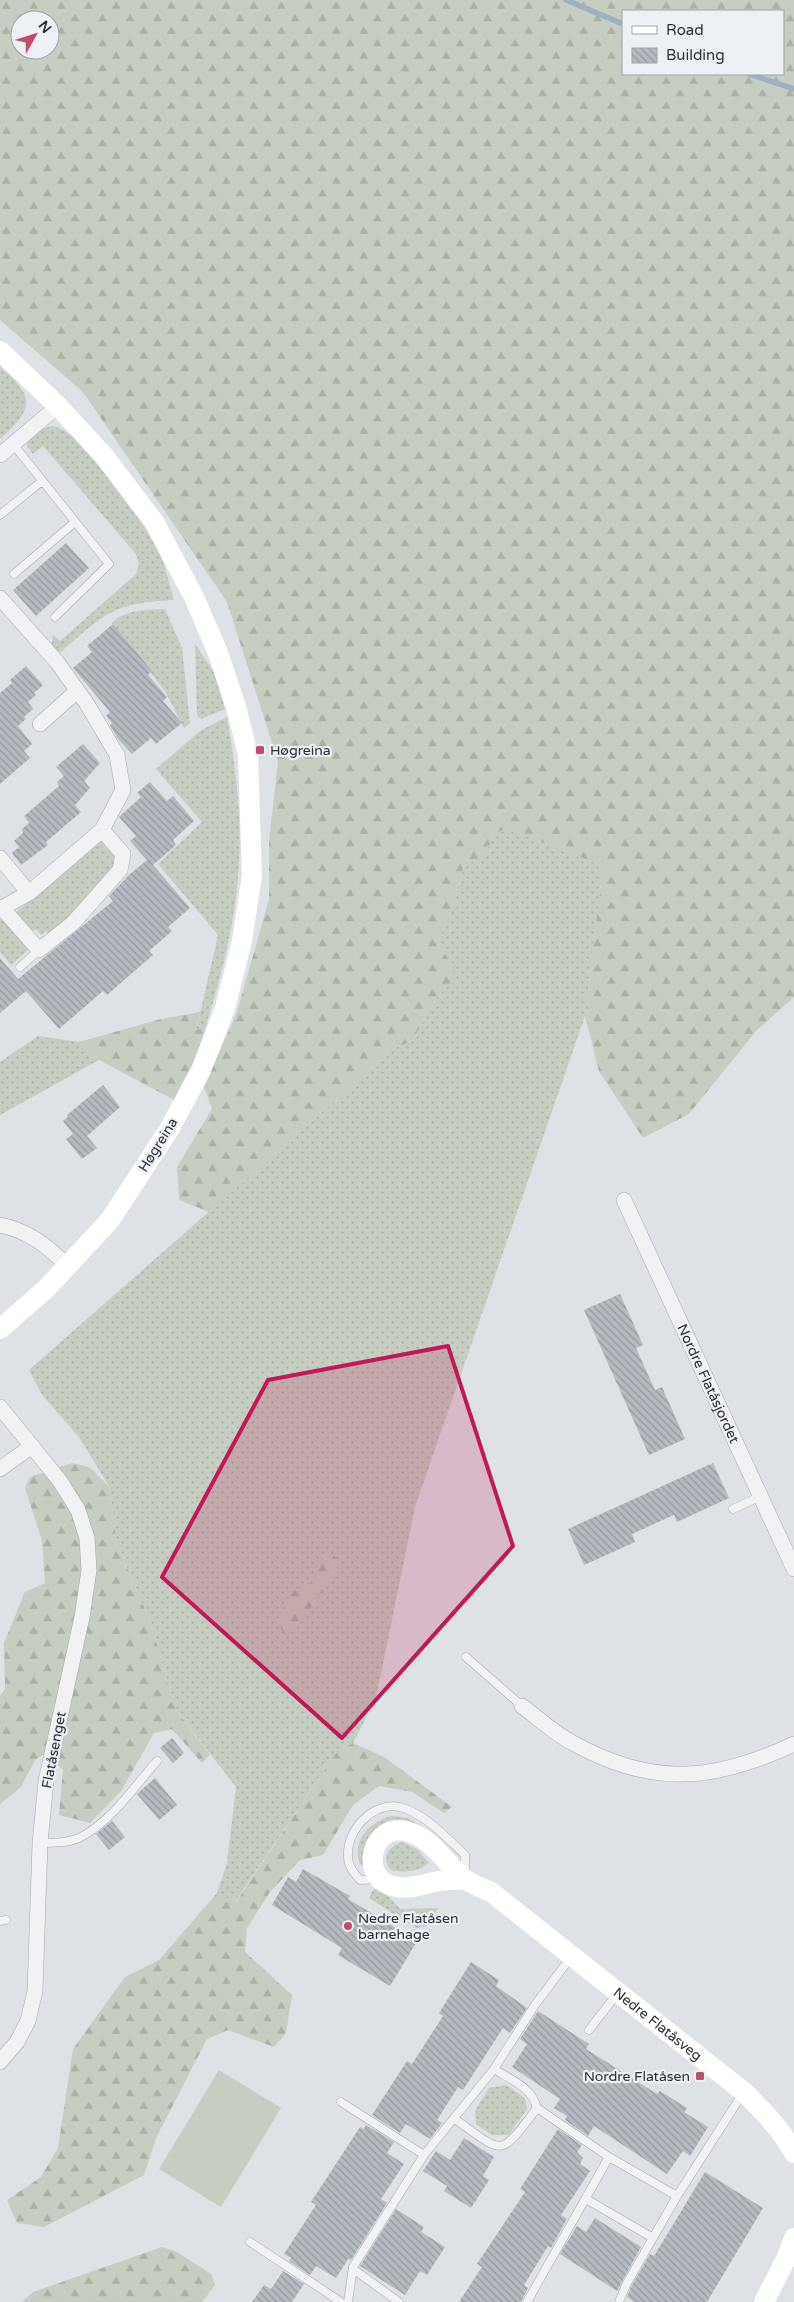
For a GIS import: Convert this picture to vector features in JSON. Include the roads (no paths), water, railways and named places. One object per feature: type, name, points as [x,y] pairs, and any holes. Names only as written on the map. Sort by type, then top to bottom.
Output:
[{"type":"street","name":"Høgreina","points":[[0,351],[58,406],[104,456],[154,522],[194,597],[218,653],[237,710],[248,755],[252,875],[242,941],[226,1008],[201,1070],[170,1128],[110,1220],[68,1267],[0,1329]]},
{"type":"street","points":[[0,454],[58,406]]},
{"type":"street","points":[[0,598],[56,662],[78,691],[117,755],[123,790],[102,830],[29,894],[1,909],[39,950],[73,923],[120,870],[124,854],[102,830]]},
{"type":"street","points":[[40,724],[78,691]]},
{"type":"street","points":[[0,858],[29,894]]},
{"type":"street","name":"Nordre Flatåsjordet","points":[[624,1200],[794,1569]]},
{"type":"street","points":[[0,1225],[11,1227],[38,1240],[54,1252],[68,1267]]},
{"type":"street","name":"Flatåsenget","points":[[0,1407],[60,1481],[78,1510],[87,1538],[89,1570],[82,1617],[46,1781],[40,1843],[35,1991],[28,2021],[17,2042],[0,2062]]},
{"type":"street","points":[[0,1469],[32,1446]]},
{"type":"street","points":[[522,1706],[569,1742],[606,1760],[641,1770],[671,1774],[703,1774],[733,1768],[794,1744]]},
{"type":"street","name":"Nedre Flatåsveg","points":[[465,1880],[436,1882],[417,1887],[395,1887],[379,1879],[373,1867],[372,1854],[376,1843],[384,1835],[394,1830],[406,1831],[419,1836],[435,1848],[465,1880],[491,1892],[744,2092],[766,2113],[784,2135],[794,2153]]},
{"type":"street","points":[[764,2302],[787,2257],[794,2238]]},
{"type":"lane","points":[[13,444],[109,564],[55,617]]},
{"type":"lane","points":[[0,515],[42,481]]},
{"type":"lane","points":[[14,574],[75,522]]},
{"type":"lane","points":[[20,968],[39,950]]},
{"type":"lane","points":[[733,1509],[761,1496]]},
{"type":"lane","points":[[466,1658],[522,1706]]},
{"type":"lane","points":[[40,1843],[62,1842],[78,1838],[97,1826],[157,1761]]},
{"type":"lane","points":[[348,2302],[353,2269],[424,2156],[444,2128],[455,2119],[494,2069],[535,2005],[572,1956]]},
{"type":"lane","points":[[589,2030],[618,1992]]},
{"type":"lane","points":[[494,2069],[529,2091],[535,2099],[537,2108],[609,2157],[677,2196]]},
{"type":"lane","points":[[619,2302],[626,2285],[677,2196],[744,2092]]},
{"type":"lane","points":[[341,2102],[424,2156]]},
{"type":"lane","points":[[455,2119],[489,2144],[501,2147],[510,2143],[537,2108]]},
{"type":"lane","points":[[528,2302],[609,2157]]},
{"type":"lane","points":[[586,2199],[653,2238]]},
{"type":"lane","points":[[250,2242],[341,2302]]},
{"type":"lane","points":[[353,2269],[399,2302]]},
{"type":"waterway","points":[[566,0],[622,24]]},
{"type":"waterway","points":[[752,75],[794,89]]},
{"type":"place","name":"Høgreina","points":[[260,750]]},
{"type":"place","name":"Nedre Flatåsen barnehage","points":[[348,1926]]},
{"type":"place","name":"Nordre Flatåsen","points":[[700,2076]]}]
